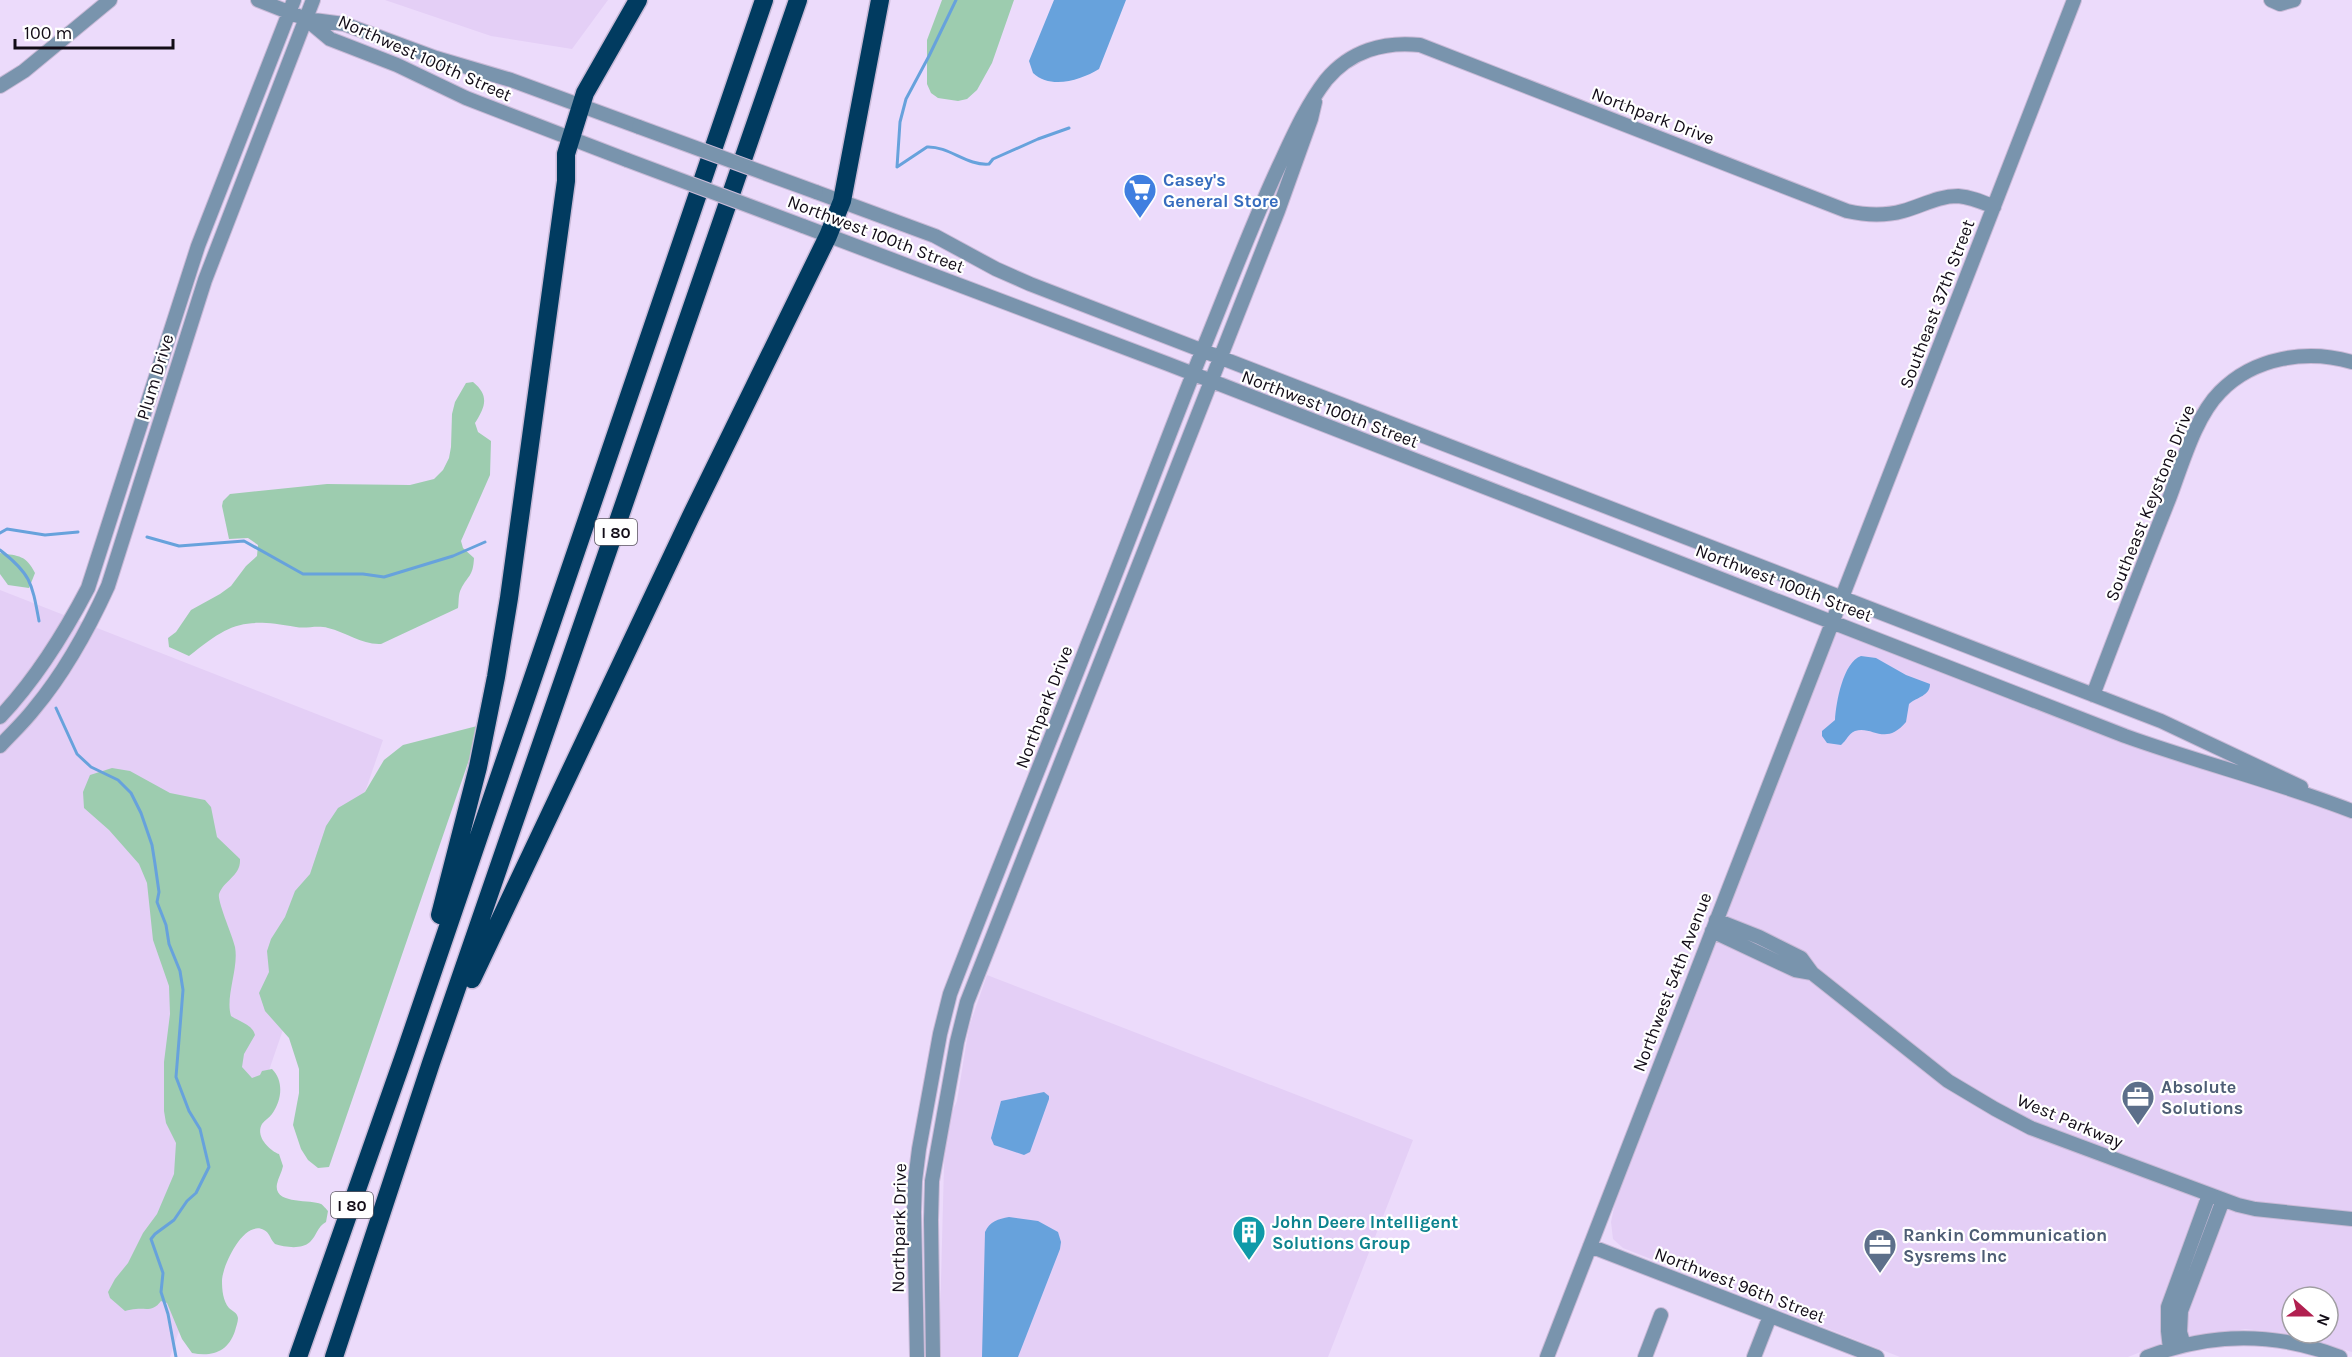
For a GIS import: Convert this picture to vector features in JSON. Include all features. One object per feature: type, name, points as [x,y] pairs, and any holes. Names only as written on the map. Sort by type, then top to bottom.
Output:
[{"type":"highway","points":[[405,1053],[478,767],[496,677],[509,598],[566,181],[566,154],[585,93],[638,0]]},
{"type":"highway","name":"I 80","points":[[298,1357],[405,1053],[764,0]]},
{"type":"highway","name":"I 80","points":[[334,1357],[431,1063],[798,0]]},
{"type":"highway","points":[[431,1063],[690,518],[828,236],[842,201],[880,0]]},
{"type":"street","points":[[0,86],[24,71],[110,0]]},
{"type":"street","points":[[258,0],[291,6],[306,19]]},
{"type":"street","name":"Plum Drive","points":[[0,746],[33,711],[68,662],[95,615],[108,586],[212,259],[313,0]]},
{"type":"street","name":"Southeast 37th Street","points":[[1832,621],[2074,0]]},
{"type":"street","points":[[2271,0],[2280,4],[2294,0]]},
{"type":"street","name":"Plum Drive","points":[[0,717],[42,665],[64,632],[88,588],[198,246],[291,6]]},
{"type":"street","name":"Northwest 100th Street","points":[[306,19],[344,24],[436,58],[511,80],[935,236],[1016,278],[2161,721],[2293,782],[2313,795]]},
{"type":"street","name":"Northwest 100th Street","points":[[306,19],[330,39],[397,65],[466,98],[920,272],[979,292],[2173,753],[2290,790],[2313,795],[2352,811]]},
{"type":"street","name":"Northpark Drive","points":[[916,1357],[914,1212],[919,1149],[940,1034],[950,994],[1192,374],[1261,204],[1302,115],[1336,69],[1363,51],[1393,44],[1420,45],[1847,211],[1865,215],[1902,212],[1929,201],[1955,196],[1967,197],[1994,207]]},
{"type":"street","name":"Northpark Drive","points":[[933,1357],[931,1220],[933,1181],[957,1042],[967,1002],[1278,211],[1311,119],[1316,96]]},
{"type":"street","name":"Southeast Keystone Drive","points":[[2093,695],[2186,454],[2206,409],[2221,391],[2244,375],[2280,358],[2317,356],[2352,362]]},
{"type":"street","name":"Northwest 54th Avenue","points":[[1547,1357],[1832,621]]},
{"type":"street","points":[[1097,622],[1114,629]]},
{"type":"street","points":[[986,902],[1003,910]]},
{"type":"street","name":"West Parkway","points":[[1714,926],[1759,938],[1801,958],[1812,973],[1948,1081],[2031,1128],[2223,1200],[2255,1209],[2352,1219]]},
{"type":"street","points":[[2179,1349],[2168,1331],[2168,1307],[2209,1195]]},
{"type":"street","points":[[2179,1349],[2181,1311],[2223,1200]]},
{"type":"street","name":"Northwest 96th Street","points":[[1590,1246],[1877,1357]]},
{"type":"street","points":[[1645,1357],[1661,1315]]},
{"type":"street","points":[[1754,1357],[1770,1316]]},
{"type":"street","points":[[2147,1357],[2224,1338],[2258,1337],[2308,1346],[2340,1357]]},
{"type":"shaded area","points":[[385,0],[608,0],[572,49],[491,36]]},
{"type":"shaded area","points":[[0,590],[383,740],[170,1357],[0,1357]]},
{"type":"shaded area","points":[[1850,624],[1870,629],[2352,814],[2352,1352],[2327,1345],[2340,1345],[2340,1285],[2280,1285],[2280,1333],[2245,1329],[2161,1344],[2128,1357],[1900,1357],[1623,1248],[1613,1239],[1611,1222],[1617,1194],[1833,638]]},
{"type":"shaded area","points":[[987,975],[1413,1140],[1328,1357],[939,1357],[945,1128],[957,1101],[969,1027]]},
{"type":"green space","points":[[942,0],[1014,0],[992,63],[977,90],[967,99],[958,101],[938,98],[931,93],[927,84],[927,40]]},
{"type":"green space","points":[[473,382],[484,397],[483,407],[475,423],[478,432],[491,441],[490,475],[461,541],[463,548],[474,558],[471,572],[460,591],[458,608],[381,644],[367,642],[324,627],[250,623],[227,630],[189,656],[169,647],[168,638],[176,632],[191,610],[231,586],[257,556],[258,545],[248,538],[229,539],[222,506],[223,501],[230,494],[327,484],[410,485],[434,479],[443,470],[449,458],[455,402],[466,383]]},
{"type":"green space","points":[[0,553],[17,556],[28,563],[35,573],[29,588],[8,585],[0,574]]},
{"type":"green space","points":[[481,725],[329,1167],[318,1168],[308,1160],[301,1149],[293,1125],[299,1093],[299,1069],[289,1038],[265,1011],[259,993],[269,972],[267,951],[271,939],[285,917],[295,891],[310,874],[326,826],[338,808],[365,792],[384,760],[403,745]]},
{"type":"green space","points":[[112,768],[130,771],[170,793],[205,800],[211,807],[217,837],[240,859],[238,870],[221,889],[219,898],[236,955],[230,1000],[231,1016],[249,1026],[255,1035],[244,1054],[242,1067],[252,1078],[260,1075],[262,1071],[272,1069],[280,1085],[278,1103],[260,1129],[264,1142],[279,1154],[283,1166],[277,1191],[287,1198],[321,1204],[328,1211],[326,1222],[306,1245],[288,1247],[275,1244],[266,1231],[256,1228],[242,1237],[230,1255],[222,1281],[224,1299],[229,1308],[237,1314],[235,1331],[224,1348],[213,1353],[192,1353],[182,1339],[167,1303],[161,1301],[152,1308],[125,1311],[110,1298],[108,1292],[157,1214],[174,1174],[176,1143],[166,1123],[164,1111],[164,1062],[170,1014],[169,986],[153,940],[147,883],[139,864],[109,830],[84,808],[83,792],[90,775]]},
{"type":"water","points":[[1054,0],[1126,0],[1099,69],[1084,77],[1066,82],[1040,78],[1033,73],[1029,61]]},
{"type":"water","points":[[1861,656],[1876,658],[1906,675],[1930,684],[1928,691],[1909,704],[1906,722],[1892,733],[1879,734],[1861,730],[1849,735],[1841,745],[1827,743],[1822,736],[1822,731],[1835,720],[1845,674],[1849,666]]},
{"type":"water","points":[[1044,1092],[1049,1099],[1030,1152],[1024,1155],[994,1145],[991,1138],[1001,1101]]},
{"type":"water","points":[[1009,1217],[1038,1221],[1058,1232],[1061,1242],[1060,1249],[1018,1357],[982,1357],[985,1232],[995,1221]]},
{"type":"waterway","points":[[897,167],[900,122],[906,99],[956,0]]},
{"type":"waterway","points":[[897,167],[927,147],[943,150],[973,162],[989,164],[993,159],[1069,128]]},
{"type":"waterway","points":[[0,533],[7,529],[45,535],[78,532]]},
{"type":"waterway","points":[[147,537],[179,546],[244,541],[303,574],[363,574],[384,577],[453,556],[485,542]]},
{"type":"waterway","points":[[0,550],[18,566],[28,580],[39,621]]},
{"type":"waterway","points":[[56,708],[77,754],[91,767],[118,780],[131,793],[141,813],[152,845],[159,892],[157,902],[166,925],[169,944],[180,971],[183,990],[176,1077],[189,1111],[200,1129],[209,1167],[196,1193],[187,1201],[174,1220],[151,1239],[163,1273],[161,1292],[168,1314],[176,1357]]},
{"type":"place","name":"Casey's General Store","points":[[1140,219]]},
{"type":"place","name":"Absolute Solutions","points":[[2138,1126]]},
{"type":"place","name":"John Deere Intelligent Solutions Group","points":[[1249,1261]]},
{"type":"place","name":"Rankin Communication Sysrems Inc","points":[[1880,1274]]}]
